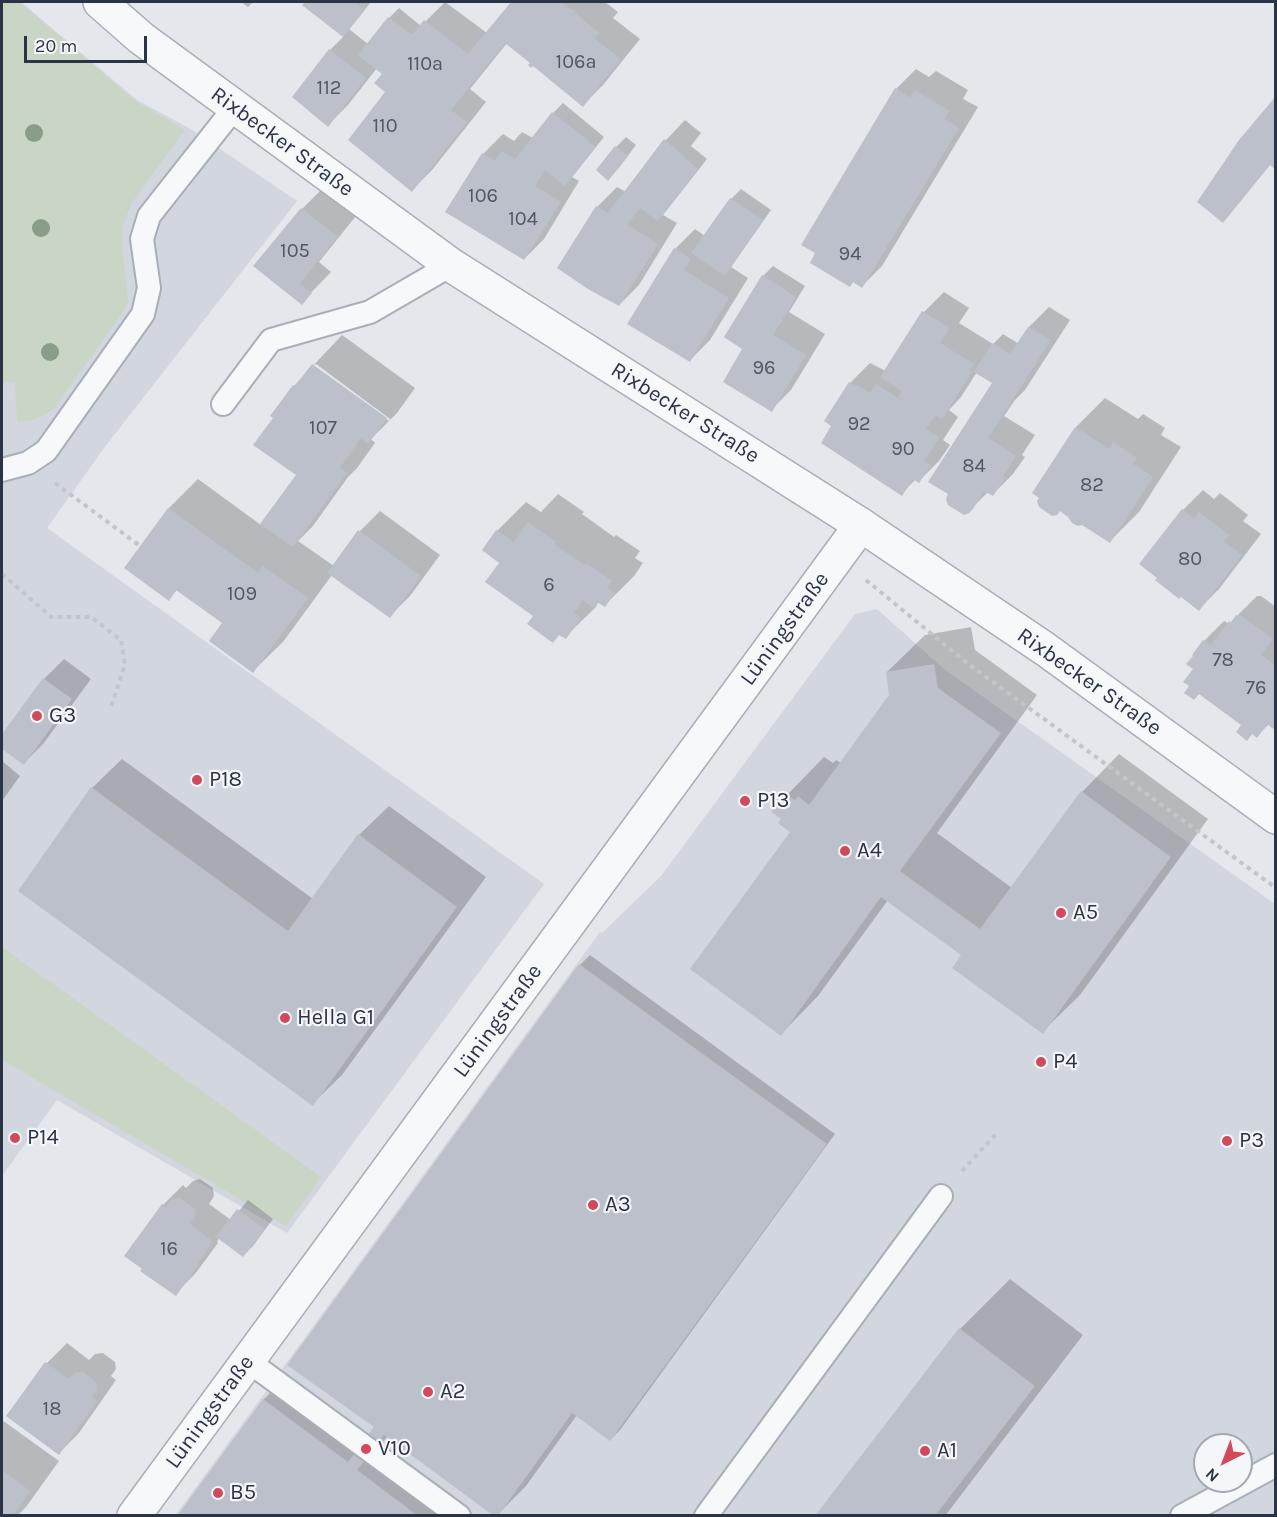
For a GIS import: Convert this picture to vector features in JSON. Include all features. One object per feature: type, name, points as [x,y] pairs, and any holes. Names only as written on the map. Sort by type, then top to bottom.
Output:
[{"type":"street","name":"Rixbecker Straße","points":[[100,2],[141,38],[452,265],[861,525],[1045,649],[1275,817]]},
{"type":"street","name":"Lüningstraße","points":[[134,1515],[861,525]]},
{"type":"lane","points":[[2,470],[28,463],[46,451],[142,314],[149,288],[142,239],[149,216],[235,108]]},
{"type":"lane","points":[[223,404],[271,340],[370,312],[452,265]]},
{"type":"lane","points":[[706,1515],[941,1196]]},
{"type":"lane","points":[[248,1361],[459,1515]]},
{"type":"lane","points":[[1182,1515],[1275,1465]]},
{"type":"path","points":[[28,463],[140,546]]},
{"type":"path","points":[[837,557],[967,663],[1275,888]]},
{"type":"path","points":[[2,574],[51,617],[91,617],[121,640],[125,665],[111,707]]},
{"type":"path","points":[[960,1173],[996,1134]]},
{"type":"shaded area","points":[[2,2],[21,2],[137,100],[189,128],[297,201],[104,448],[47,528],[544,884],[287,1233],[57,1100],[2,1176]]},
{"type":"shaded area","points":[[877,609],[944,669],[1275,904],[1275,1515],[175,1516],[600,932],[602,933],[661,876],[855,614]]},
{"type":"green space","points":[[2,2],[20,2],[135,101],[185,130],[131,204],[123,226],[122,251],[128,303],[55,407],[38,418],[17,422],[15,382],[2,382]]},
{"type":"green space","points":[[2,947],[321,1177],[286,1226],[2,1060]]},
{"type":"building","points":[[305,2],[354,2],[365,10],[343,37],[302,5]]},
{"type":"building","points":[[511,2],[561,2],[599,33],[594,38],[621,59],[583,107],[533,66],[531,68],[528,65],[530,63],[505,43],[451,110],[467,122],[412,192],[348,140],[385,92],[374,83],[382,74],[358,55],[388,17],[412,35],[424,20],[468,54]]},
{"type":"building","points":[[329,49],[366,78],[328,127],[292,97]]},
{"type":"building","points":[[895,88],[910,98],[915,90],[949,111],[944,119],[959,128],[862,288],[853,282],[850,287],[810,263],[815,253],[801,245]]},
{"type":"building","points":[[1276,96],[1276,170],[1270,165],[1223,223],[1197,202],[1239,140]]},
{"type":"building","points":[[552,112],[596,147],[565,186],[545,170],[535,186],[561,202],[524,260],[445,212],[482,153],[495,161],[501,151],[515,159]]},
{"type":"building","points":[[664,139],[698,169],[658,221],[640,208],[627,225],[658,244],[619,306],[557,268],[596,206],[608,213]]},
{"type":"building","points":[[615,146],[628,156],[608,181],[596,170]]},
{"type":"building","points":[[730,198],[763,220],[725,276],[691,253]]},
{"type":"building","points":[[301,208],[338,237],[300,283],[312,293],[302,305],[253,266]]},
{"type":"building","points":[[674,248],[691,259],[684,270],[729,298],[690,362],[627,324]]},
{"type":"building","points":[[762,275],[796,297],[773,335],[806,355],[772,412],[723,382],[742,349],[724,337]]},
{"type":"building","points":[[922,311],[950,328],[940,343],[974,364],[970,370],[972,372],[942,419],[935,415],[926,429],[939,437],[924,461],[931,465],[919,483],[913,479],[902,496],[821,443],[831,426],[824,421],[849,382],[870,393],[876,384],[898,398],[902,391],[880,377]]},
{"type":"building","points":[[1028,327],[1051,340],[988,438],[1016,456],[993,496],[984,491],[973,509],[964,515],[948,505],[946,499],[948,494],[928,482],[992,383],[974,372],[992,343],[1010,354]]},
{"type":"building","points":[[312,364],[387,418],[368,444],[361,438],[340,467],[347,473],[293,547],[260,524],[296,475],[253,445],[273,418],[270,416]]},
{"type":"building","points":[[1075,427],[1109,449],[1113,442],[1137,458],[1133,464],[1153,477],[1110,543],[1082,525],[1072,523],[1060,511],[1057,515],[1052,516],[1039,507],[1037,501],[1039,498],[1032,493]]},
{"type":"building","points":[[168,508],[258,573],[263,566],[308,598],[253,673],[209,641],[222,623],[176,590],[169,601],[124,568]]},
{"type":"building","points":[[1182,509],[1194,518],[1199,512],[1229,535],[1224,542],[1242,555],[1199,611],[1181,597],[1179,599],[1139,564]]},
{"type":"building","points":[[528,522],[556,542],[554,544],[612,581],[607,588],[615,593],[605,607],[597,602],[593,608],[583,600],[574,613],[581,618],[566,639],[559,635],[553,643],[527,624],[533,616],[485,582],[499,563],[482,550],[496,530],[514,542]]},
{"type":"building","points":[[358,530],[421,576],[390,618],[327,573]]},
{"type":"building","points":[[1236,615],[1241,616],[1273,639],[1261,655],[1276,666],[1276,726],[1273,729],[1267,724],[1257,738],[1252,734],[1247,741],[1236,732],[1241,725],[1199,694],[1194,700],[1184,693],[1189,686],[1183,682],[1193,669],[1186,664],[1203,640],[1211,645]]},
{"type":"building","name":"A4","points":[[934,664],[938,688],[1001,733],[900,871],[980,929],[1081,791],[1171,857],[1043,1034],[952,968],[961,955],[881,897],[781,1036],[690,969],[790,832],[778,823],[781,819],[771,812],[785,794],[795,800],[798,796],[809,805],[889,695],[886,672]]},
{"type":"building","name":"G3","points":[[43,678],[72,699],[24,765],[2,749],[2,734]]},
{"type":"building","name":"Hella G1","points":[[91,787],[288,931],[358,834],[457,907],[313,1106],[18,891]]},
{"type":"building","name":"A3","points":[[579,964],[827,1144],[610,1441],[572,1413],[498,1516],[494,1516],[384,1435],[357,1470],[418,1516],[177,1516],[263,1399],[348,1462],[374,1427],[287,1365]]},
{"type":"building","points":[[180,1198],[194,1208],[195,1217],[190,1224],[213,1242],[176,1296],[140,1271],[142,1269],[124,1256],[162,1204],[166,1207],[171,1200]]},
{"type":"building","points":[[237,1209],[265,1229],[243,1257],[216,1237]]},
{"type":"building","name":"A1","points":[[959,1328],[1035,1386],[935,1516],[815,1516]]},
{"type":"building","points":[[45,1362],[69,1379],[74,1373],[83,1372],[96,1382],[97,1390],[92,1397],[97,1401],[59,1455],[6,1416]]},
{"type":"building","points":[[2,1470],[30,1491],[13,1516],[2,1516]]},
{"type":"place","name":"G3","points":[[37,716]]},
{"type":"place","name":"P18","points":[[197,780]]},
{"type":"place","name":"P13","points":[[745,801]]},
{"type":"place","name":"A4","points":[[845,851]]},
{"type":"place","name":"A5","points":[[1061,913]]},
{"type":"place","name":"Hella G1","points":[[285,1018]]},
{"type":"place","name":"P4","points":[[1041,1062]]},
{"type":"place","name":"P14","points":[[15,1138]]},
{"type":"place","name":"P3","points":[[1227,1141]]},
{"type":"place","name":"A3","points":[[593,1205]]},
{"type":"place","name":"A2","points":[[428,1392]]},
{"type":"place","name":"V10","points":[[366,1449]]},
{"type":"place","name":"A1","points":[[925,1451]]},
{"type":"place","name":"B5","points":[[218,1493]]}]
